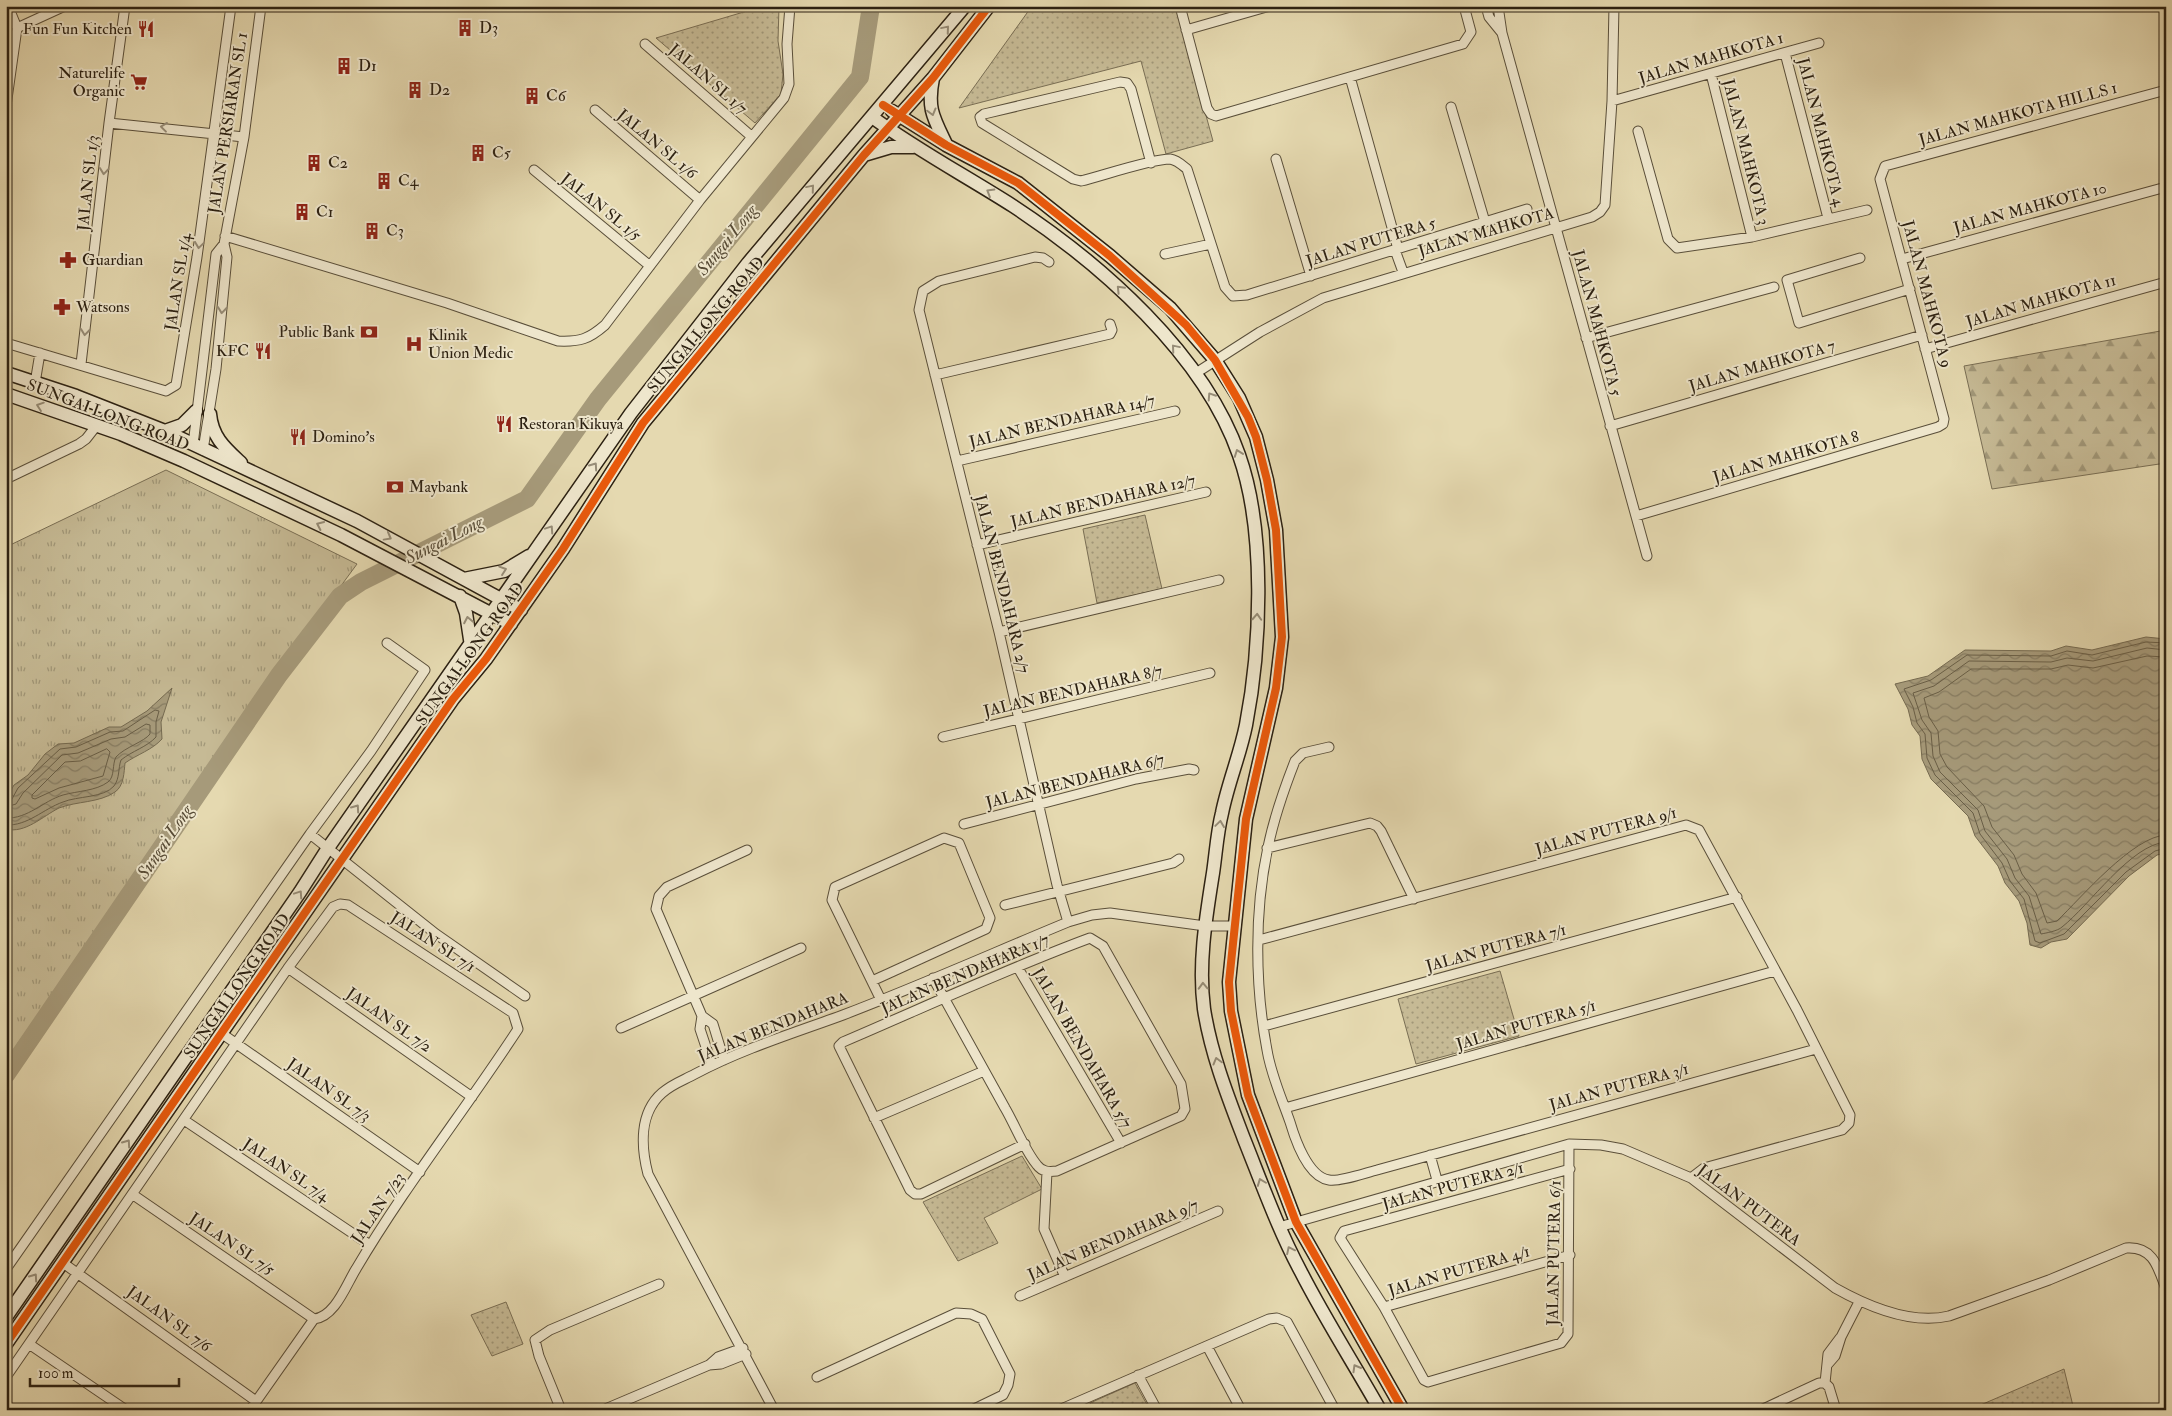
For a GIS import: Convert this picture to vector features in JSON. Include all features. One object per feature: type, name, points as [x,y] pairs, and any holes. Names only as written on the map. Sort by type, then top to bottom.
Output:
[{"type":"street","points":[[17,28],[65,6]]},
{"type":"street","name":"JALAN SL 1/3","points":[[81,364],[109,122],[125,6]]},
{"type":"street","name":"JALAN SL 1/4","points":[[6,343],[166,391],[176,385],[197,257],[231,6]]},
{"type":"street","name":"JALAN PERSIARAN SL 1","points":[[224,240],[244,137],[261,6]]},
{"type":"street","points":[[224,240],[447,303],[558,341],[578,342],[590,338],[605,325],[700,200],[784,98],[789,84],[787,44],[790,6]]},
{"type":"street","points":[[965,6],[872,117],[913,146],[1016,208],[1056,236],[1113,282],[1168,339],[1196,373],[1224,419],[1239,454],[1249,488],[1257,566],[1258,602],[1255,666],[1246,728],[1222,812],[1204,926],[1202,982],[1204,1008],[1224,1088],[1279,1227],[1301,1273],[1380,1410]]},
{"type":"street","name":"SUNGAI LONG ROAD","points":[[6,1344],[453,699],[521,610],[563,549],[643,422],[864,155],[933,78],[989,6]]},
{"type":"street","points":[[1180,6],[1207,108],[1211,114],[1216,116],[1463,44],[1471,32],[1464,6]]},
{"type":"street","points":[[1186,30],[1270,6]]},
{"type":"street","points":[[1486,6],[1489,17],[1502,33]]},
{"type":"street","points":[[1498,6],[1502,33]]},
{"type":"street","name":"JALAN MAHKOTA","points":[[1196,373],[1260,332],[1323,298],[1592,217],[1600,212],[1605,205],[1612,101],[1614,6]]},
{"type":"street","points":[[6,106],[17,28],[7,7]]},
{"type":"street","name":"JALAN MAHKOTA 5","points":[[1502,33],[1610,426]]},
{"type":"street","name":"JALAN MAHKOTA 1","points":[[1612,101],[1819,43]]},
{"type":"street","name":"JALAN SL 1/7","points":[[645,44],[751,136]]},
{"type":"street","name":"JALAN MAHKOTA 4","points":[[1785,53],[1828,218]]},
{"type":"street","name":"JALAN MAHKOTA 3","points":[[1711,74],[1752,237]]},
{"type":"street","points":[[1350,77],[1405,272]]},
{"type":"street","points":[[933,78],[929,98],[932,111],[946,145]]},
{"type":"street","points":[[1151,163],[1131,89],[1127,83],[1120,82],[984,114],[980,117],[982,122],[1073,179],[1081,181],[1170,159],[1178,162],[1187,169],[1211,244],[1165,254]]},
{"type":"street","name":"JALAN MAHKOTA HILLS 1","points":[[1881,172],[1885,166],[2166,90]]},
{"type":"street","points":[[882,105],[946,145],[1018,183],[1110,256],[1170,308],[1215,360],[1238,398],[1256,437],[1276,530],[1282,606],[1282,637],[1276,688],[1246,819],[1230,982],[1231,1011],[1248,1095],[1296,1222],[1403,1410]]},
{"type":"street","points":[[1451,108],[1485,222]]},
{"type":"street","name":"JALAN SL 1/6","points":[[595,110],[700,200]]},
{"type":"street","name":"SUNGAI LONG ROAD","points":[[6,1317],[295,900],[328,848],[494,613],[631,413],[748,264],[872,117]]},
{"type":"street","points":[[109,122],[244,137]]},
{"type":"street","points":[[1638,131],[1668,239],[1677,248],[1752,237],[1866,210]]},
{"type":"street","points":[[864,155],[891,147],[913,146]]},
{"type":"street","points":[[1276,159],[1311,276]]},
{"type":"street","name":"JALAN SL 1/5","points":[[534,170],[650,266]]},
{"type":"street","name":"JALAN MAHKOTA 9","points":[[1881,172],[1880,179],[1944,420],[1943,424]]},
{"type":"street","name":"JALAN MAHKOTA 10","points":[[1902,258],[2166,187]]},
{"type":"street","name":"JALAN PUTERA 5","points":[[1211,244],[1225,287],[1233,296],[1247,295],[1527,209]]},
{"type":"street","points":[[194,456],[196,411],[216,254],[224,240]]},
{"type":"street","points":[[224,240],[227,257],[210,414],[211,427],[219,443],[250,471]]},
{"type":"street","name":"JALAN BENDAHARA 2/7","points":[[1049,262],[1043,258],[1035,257],[938,281],[923,291],[919,310],[999,632],[1065,924]]},
{"type":"street","points":[[1860,258],[1787,280],[1799,323],[1910,289]]},
{"type":"street","name":"JALAN MAHKOTA 11","points":[[1925,349],[2166,282]]},
{"type":"street","points":[[1586,338],[1774,287]]},
{"type":"street","points":[[935,375],[1110,334],[1112,330],[1110,324]]},
{"type":"street","name":"JALAN MAHKOTA 7","points":[[1610,426],[1922,335]]},
{"type":"street","points":[[35,383],[40,353]]},
{"type":"street","name":"SUNGAI LONG ROAD","points":[[6,373],[76,396],[165,431],[194,456],[364,547],[494,613],[511,624]]},
{"type":"street","name":"SUNGAI LONG ROAD","points":[[6,394],[194,456],[250,471],[357,520],[464,579],[503,598],[521,610]]},
{"type":"street","points":[[165,431],[182,425],[196,411]]},
{"type":"street","name":"JALAN BENDAHARA 14/7","points":[[957,461],[1174,411]]},
{"type":"street","points":[[631,413],[643,422]]},
{"type":"street","points":[[194,456],[210,414]]},
{"type":"street","name":"JALAN MAHKOTA 8","points":[[1636,516],[1943,424]]},
{"type":"street","points":[[6,479],[86,439],[97,425]]},
{"type":"street","points":[[1610,426],[1648,556]]},
{"type":"street","name":"JALAN BENDAHARA 12/7","points":[[977,545],[1206,492]]},
{"type":"street","points":[[464,579],[504,571],[522,562],[536,550]]},
{"type":"street","points":[[999,632],[1219,580]]},
{"type":"street","points":[[460,596],[466,613],[470,646]]},
{"type":"street","points":[[6,1269],[310,834],[371,751],[425,670],[387,643]]},
{"type":"street","name":"JALAN BENDAHARA 8/7","points":[[942,737],[1210,673]]},
{"type":"street","name":"JALAN PUTERA 3/1","points":[[1329,747],[1303,753],[1295,761],[1267,848],[1260,893],[1258,983],[1267,1052],[1299,1149],[1315,1172],[1328,1180],[1430,1155],[1816,1049]]},
{"type":"street","name":"JALAN BENDAHARA 6/7","points":[[964,824],[1039,806],[1136,779],[1189,769],[1194,770]]},
{"type":"street","points":[[1267,848],[1370,823],[1377,826],[1380,831],[1414,899]]},
{"type":"street","name":"JALAN PUTERA 9/1","points":[[1259,940],[1686,825],[1699,830],[1737,897],[1850,1115],[1849,1123],[1842,1130],[1704,1168],[1691,1178]]},
{"type":"street","points":[[310,834],[436,934],[525,996]]},
{"type":"street","points":[[872,981],[986,929],[990,918],[959,843],[944,838],[835,886],[832,900],[881,1000]]},
{"type":"street","points":[[724,1060],[713,1024],[702,1016],[656,910],[659,896],[667,887],[747,850]]},
{"type":"street","points":[[1005,906],[1057,889],[1173,863],[1179,860]]},
{"type":"street","name":"JALAN PUTERA 7/1","points":[[1264,1026],[1737,897]]},
{"type":"street","name":"JALAN SL 7/1","points":[[288,968],[334,907],[340,904],[348,905],[513,1013]]},
{"type":"street","name":"JALAN BENDAHARA","points":[[774,1410],[648,1174],[644,1159],[644,1128],[648,1113],[661,1093],[676,1083],[724,1060],[881,1000],[1065,924],[1092,915],[1110,913],[1204,926],[1235,926]]},
{"type":"street","name":"JALAN BENDAHARA 1/7","points":[[874,1118],[838,1046],[842,1042],[1090,938],[1103,946],[1181,1084],[1185,1109],[1181,1116],[1121,1143]]},
{"type":"street","points":[[621,1028],[801,948]]},
{"type":"street","points":[[6,1377],[288,968]]},
{"type":"street","name":"JALAN SL 7/2","points":[[288,968],[472,1097]]},
{"type":"street","name":"JALAN BENDAHARA 5/7","points":[[1018,968],[1121,1143]]},
{"type":"street","name":"JALAN PUTERA 5/1","points":[[1285,1108],[1775,971]]},
{"type":"street","points":[[933,978],[1037,1166],[1047,1172],[1057,1171],[1121,1143]]},
{"type":"street","name":"JALAN 7/23","points":[[250,1410],[314,1319],[322,1318],[333,1308],[370,1246],[518,1030],[513,1013]]},
{"type":"street","points":[[702,1016],[700,1029],[712,1065]]},
{"type":"street","name":"JALAN SL 7/3","points":[[222,1033],[420,1172]]},
{"type":"street","points":[[984,1071],[874,1118],[910,1190],[915,1194],[920,1194],[1025,1144]]},
{"type":"street","name":"JALAN SL 7/4","points":[[184,1120],[370,1246]]},
{"type":"street","name":"JALAN PUTERA","points":[[1279,1227],[1437,1180],[1569,1144],[1601,1145],[1623,1149],[1691,1178],[1835,1288],[1859,1302],[1910,1317],[1940,1318],[2024,1290],[2126,1248],[2139,1249],[2152,1256],[2157,1262],[2166,1289]]},
{"type":"street","name":"JALAN PUTERA 6/1","points":[[1344,1231],[1340,1238],[1384,1307],[1424,1380],[1428,1382],[1561,1342],[1568,1334],[1570,1327],[1569,1144]]},
{"type":"street","points":[[1430,1155],[1437,1180]]},
{"type":"street","name":"JALAN PUTERA 2/1","points":[[1344,1231],[1570,1169]]},
{"type":"street","points":[[1047,1172],[1044,1229],[1065,1277]]},
{"type":"street","name":"JALAN SL 7/5","points":[[132,1194],[314,1319]]},
{"type":"street","name":"JALAN BENDAHARA 9/7","points":[[1020,1296],[1218,1211]]},
{"type":"street","name":"JALAN PUTERA 4/1","points":[[1384,1307],[1570,1255]]},
{"type":"street","name":"JALAN SL 7/6","points":[[63,1263],[256,1400]]},
{"type":"street","points":[[561,1410],[539,1356],[535,1340],[550,1330],[659,1284]]},
{"type":"street","points":[[1825,1383],[1828,1364],[1835,1356],[1841,1337],[1859,1302]]},
{"type":"street","points":[[817,1377],[956,1313],[970,1314],[982,1320],[1010,1374],[1008,1385],[1003,1395],[972,1410]]},
{"type":"street","points":[[1059,1410],[1081,1405],[1138,1375],[1268,1318],[1278,1318],[1287,1322],[1335,1410]]},
{"type":"street","points":[[29,1344],[126,1410]]},
{"type":"street","points":[[1206,1346],[1241,1410]]},
{"type":"street","points":[[603,1410],[709,1365],[718,1358],[744,1351]]},
{"type":"street","points":[[1138,1375],[1157,1410]]},
{"type":"street","points":[[1761,1410],[1819,1383],[1825,1383],[1829,1387],[1836,1410]]},
{"type":"green space","points":[[764,6],[779,6],[778,41],[783,74],[781,94],[755,123],[656,38]]},
{"type":"green space","points":[[1032,6],[1176,6],[1213,141],[1166,154],[1141,61],[959,108]]},
{"type":"green space","points":[[2166,330],[2166,463],[1992,489],[1964,366]]},
{"type":"green space","points":[[166,470],[357,564],[263,692],[6,1065],[6,547]]},
{"type":"green space","points":[[1145,515],[1162,589],[1097,603],[1083,529]]},
{"type":"green space","points":[[1500,971],[1519,1036],[1416,1064],[1398,999]]},
{"type":"green space","points":[[1022,1156],[1042,1189],[984,1218],[998,1243],[958,1261],[923,1202]]},
{"type":"green space","points":[[506,1302],[523,1344],[492,1356],[471,1315]]},
{"type":"green space","points":[[2064,1369],[2074,1410],[1969,1410]]},
{"type":"green space","points":[[1135,1383],[1150,1410],[1093,1410],[1090,1403]]},
{"type":"water","points":[[2146,637],[2166,639],[2166,853],[2157,855],[2129,876],[2067,939],[2051,942],[2041,948],[2030,945],[2027,923],[2019,901],[2005,883],[1998,866],[1975,836],[1968,816],[1931,779],[1922,759],[1920,736],[1912,725],[1908,709],[1895,684],[1928,676],[1965,650],[2051,651],[2066,646],[2092,650]]},
{"type":"water","points":[[172,688],[161,722],[162,739],[125,763],[122,783],[115,792],[95,800],[59,808],[27,827],[13,830],[6,829],[6,799],[14,785],[28,775],[45,754],[58,744],[74,743],[109,727],[121,727],[147,711]]},
{"type":"waterway","name":"Sungai Long","points":[[6,1075],[279,675],[340,596],[361,582],[527,499],[598,399],[860,77],[871,6]]},
{"type":"cycle path","points":[[6,1344],[453,699],[486,659],[563,549],[643,423],[864,155],[933,78],[989,6]]},
{"type":"cycle path","points":[[883,105],[946,145],[1018,183],[1110,256],[1186,325],[1215,360],[1248,417],[1256,437],[1267,480],[1276,530],[1282,637],[1276,688],[1246,819],[1229,982],[1231,1011],[1248,1095],[1296,1222],[1403,1410]]},
{"type":"place","name":"D3","points":[[465,28]]},
{"type":"place","name":"Fun Fun Kitchen","points":[[146,29]]},
{"type":"place","name":"D1","points":[[344,66]]},
{"type":"place","name":"Naturelife Organic","points":[[139,82]]},
{"type":"place","name":"D2","points":[[415,90]]},
{"type":"place","name":"C6","points":[[532,96]]},
{"type":"place","name":"C5","points":[[478,153]]},
{"type":"place","name":"C2","points":[[314,163]]},
{"type":"place","name":"C4","points":[[384,181]]},
{"type":"place","name":"C1","points":[[302,212]]},
{"type":"place","name":"C3","points":[[372,231]]},
{"type":"place","name":"Guardian","points":[[68,260]]},
{"type":"place","name":"Watsons","points":[[62,307]]},
{"type":"place","name":"Public Bank","points":[[369,332]]},
{"type":"place","name":"Klinik Union Medic","points":[[414,344]]},
{"type":"place","name":"KFC","points":[[263,351]]},
{"type":"place","name":"Restoran Kikuya","points":[[504,424]]},
{"type":"place","name":"Domino's","points":[[298,437]]},
{"type":"place","name":"Maybank","points":[[395,487]]}]
